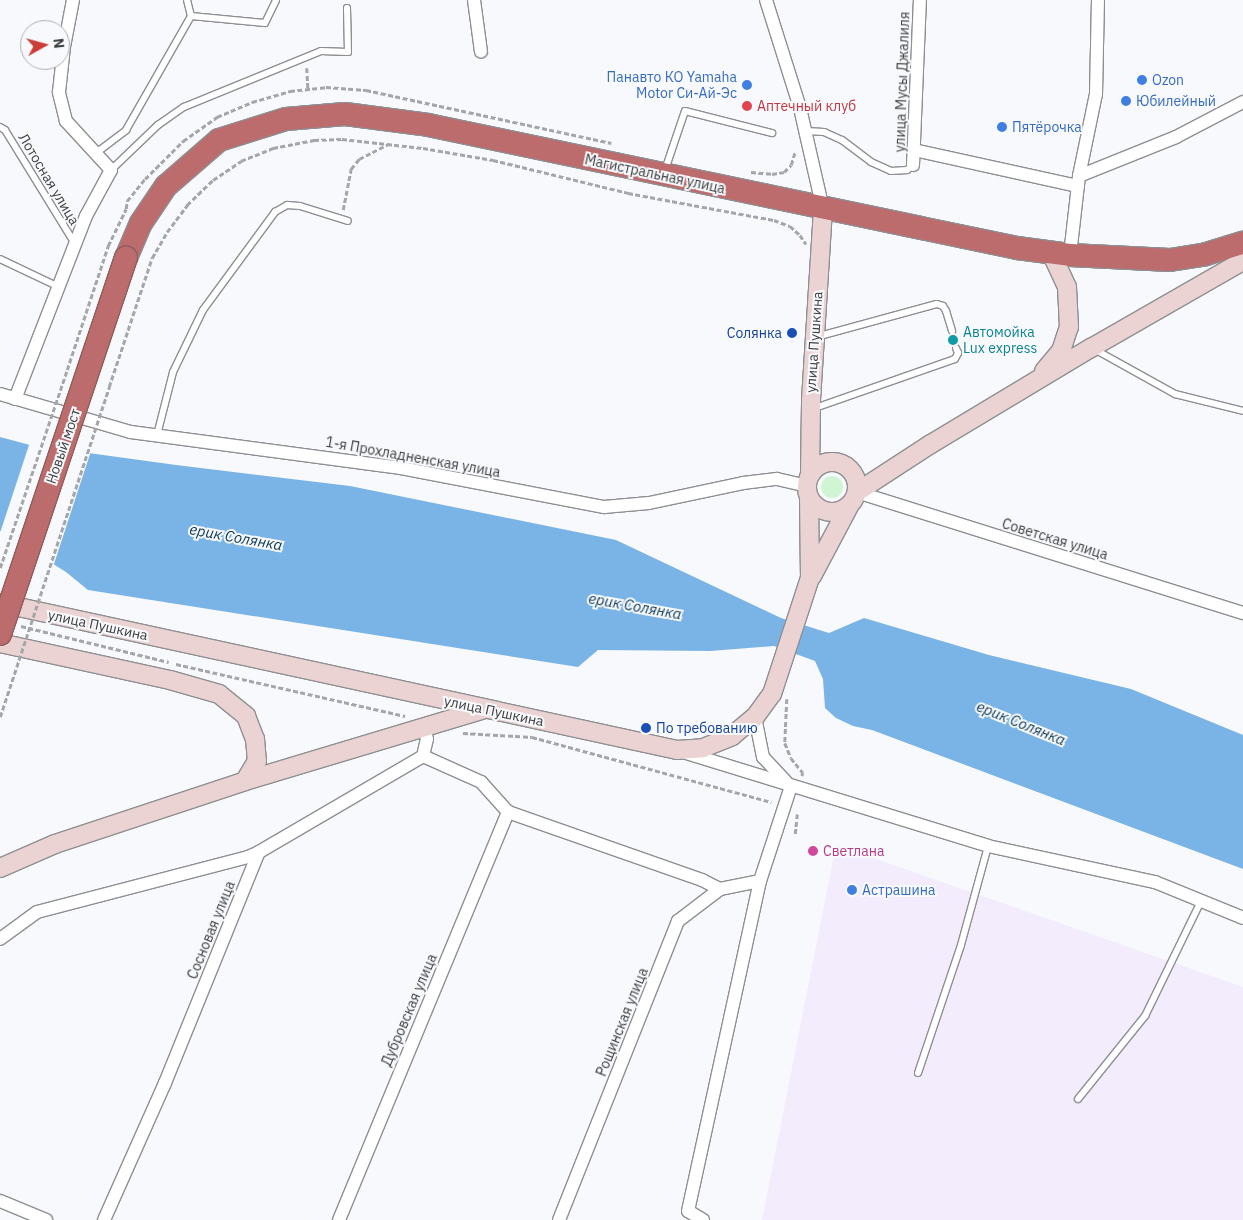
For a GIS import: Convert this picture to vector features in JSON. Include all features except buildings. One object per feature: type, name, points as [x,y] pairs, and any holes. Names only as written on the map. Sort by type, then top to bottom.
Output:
[{"type":"highway","name":"Магистральная улица","points":[[126,258],[141,223],[166,186],[219,140],[286,119],[345,114],[428,126],[1017,248],[1061,254],[1170,260],[1206,254],[1243,243]]},
{"type":"highway","name":"Новый мост","points":[[10,630],[126,258]]},
{"type":"main road","name":"улица Пушкина","points":[[0,603],[484,710],[677,750],[703,748],[732,736],[755,718],[772,694],[810,578],[809,486],[811,409],[823,209]]},
{"type":"main road","points":[[1018,392],[1047,369],[1060,351],[1069,327],[1067,287],[1061,254]]},
{"type":"main road","points":[[810,578],[853,499],[857,479],[850,468],[844,464],[831,461],[824,463],[809,486],[814,504],[827,512],[835,512],[853,499],[931,444],[1091,348],[1243,261]]},
{"type":"main road","points":[[0,643],[170,680],[220,694],[246,716],[255,739],[257,762],[245,781]]},
{"type":"main road","points":[[0,868],[55,844],[245,781],[484,710]]},
{"type":"street","points":[[15,398],[86,216],[111,170],[66,121],[59,92],[64,47],[73,0]]},
{"type":"street","points":[[474,0],[481,52]]},
{"type":"street","points":[[766,0],[805,127],[823,209]]},
{"type":"street","name":"улица Мусы Джалиля","points":[[913,165],[920,0]]},
{"type":"street","points":[[1061,254],[1096,94],[1098,0]]},
{"type":"street","points":[[914,150],[1078,181],[1176,137],[1243,102]]},
{"type":"street","name":"1-я Прохладненская улица","points":[[0,394],[116,428],[402,468],[604,507],[649,503],[743,483],[777,479],[809,486]]},
{"type":"street","name":"Советская улица","points":[[853,499],[1243,614]]},
{"type":"street","points":[[755,718],[763,757],[791,786]]},
{"type":"street","points":[[0,939],[37,912],[45,909],[248,857],[260,852],[423,756],[427,739],[424,727]]},
{"type":"street","points":[[677,750],[988,846],[1155,882],[1243,918]]},
{"type":"street","points":[[423,756],[481,782],[508,812],[702,880],[720,889]]},
{"type":"street","points":[[702,1220],[688,1211],[760,881],[791,786]]},
{"type":"street","name":"Дубровская улица","points":[[338,1220],[508,812]]},
{"type":"street","name":"Сосновая улица","points":[[104,1220],[165,1083],[260,852]]},
{"type":"street","name":"Рощинская улица","points":[[559,1220],[678,921],[720,889],[760,881]]},
{"type":"street","points":[[0,1201],[46,1220]]},
{"type":"lane","points":[[96,153],[126,130],[192,16],[187,0]]},
{"type":"lane","points":[[192,16],[265,23],[276,0]]},
{"type":"lane","points":[[111,170],[158,125],[184,107],[320,51],[348,52],[348,8]]},
{"type":"lane","points":[[663,175],[685,111],[772,133]]},
{"type":"lane","name":"Лотосная улица","points":[[0,127],[5,130],[75,245]]},
{"type":"lane","points":[[805,127],[824,132],[842,140],[871,162],[891,171],[907,170],[913,165]]},
{"type":"lane","points":[[157,435],[173,372],[203,310],[275,212],[286,205],[345,220]]},
{"type":"lane","points":[[0,259],[59,287]]},
{"type":"lane","points":[[815,338],[937,304],[943,306],[946,311],[952,331]]},
{"type":"lane","points":[[811,409],[955,359],[958,353],[956,348]]},
{"type":"lane","points":[[1091,348],[1175,394],[1243,411]]},
{"type":"lane","points":[[918,1073],[962,946],[988,846]]},
{"type":"lane","points":[[1078,1099],[1145,1016],[1201,901]]},
{"type":"path","points":[[307,57],[308,89]]},
{"type":"path","points":[[0,568],[108,246],[126,209],[127,201],[145,179],[183,141],[217,117],[252,102],[290,91],[326,87],[366,90],[618,145]]},
{"type":"path","points":[[743,171],[772,174],[784,172],[791,165],[805,127]]},
{"type":"path","points":[[0,717],[152,258],[187,205],[213,180],[241,161],[273,148],[314,140],[342,139],[389,144],[492,160],[628,193],[774,220],[790,226],[820,256]]},
{"type":"path","points":[[345,220],[351,169],[359,159],[389,144]]},
{"type":"path","points":[[10,630],[406,717]]},
{"type":"path","points":[[787,699],[785,743],[791,758],[802,773]]},
{"type":"shaded area","points":[[836,845],[1243,987],[1243,1220],[762,1220]]},
{"type":"green space","points":[[828,476],[836,476],[843,483],[843,491],[836,498],[828,498],[821,491],[821,483]]},
{"type":"water","name":"ерик Солянка","points":[[0,437],[30,445],[350,486],[616,540],[781,618],[829,633],[864,618],[989,655],[1131,689],[1243,735],[1243,869],[872,730],[853,726],[836,718],[825,708],[823,679],[815,661],[774,646],[710,651],[598,650],[578,667],[88,590],[66,572],[0,531]]},
{"type":"pier","points":[[30,442],[91,451],[53,567],[0,533]]},
{"type":"place","name":"Ozon","points":[[1142,80]]},
{"type":"place","name":"Панавто КО Yamaha Motor Си-Ай-Эс","points":[[747,85]]},
{"type":"place","name":"Юбилейный","points":[[1126,101]]},
{"type":"place","name":"Аптечный клуб","points":[[747,106]]},
{"type":"place","name":"Пятёрочка","points":[[1002,127]]},
{"type":"place","name":"Солянка","points":[[792,333]]},
{"type":"place","name":"Автомойка Lux express","points":[[953,340]]},
{"type":"place","name":"По требованию","points":[[646,728]]},
{"type":"place","name":"Светлана","points":[[813,851]]},
{"type":"place","name":"Астрашина","points":[[852,890]]}]
